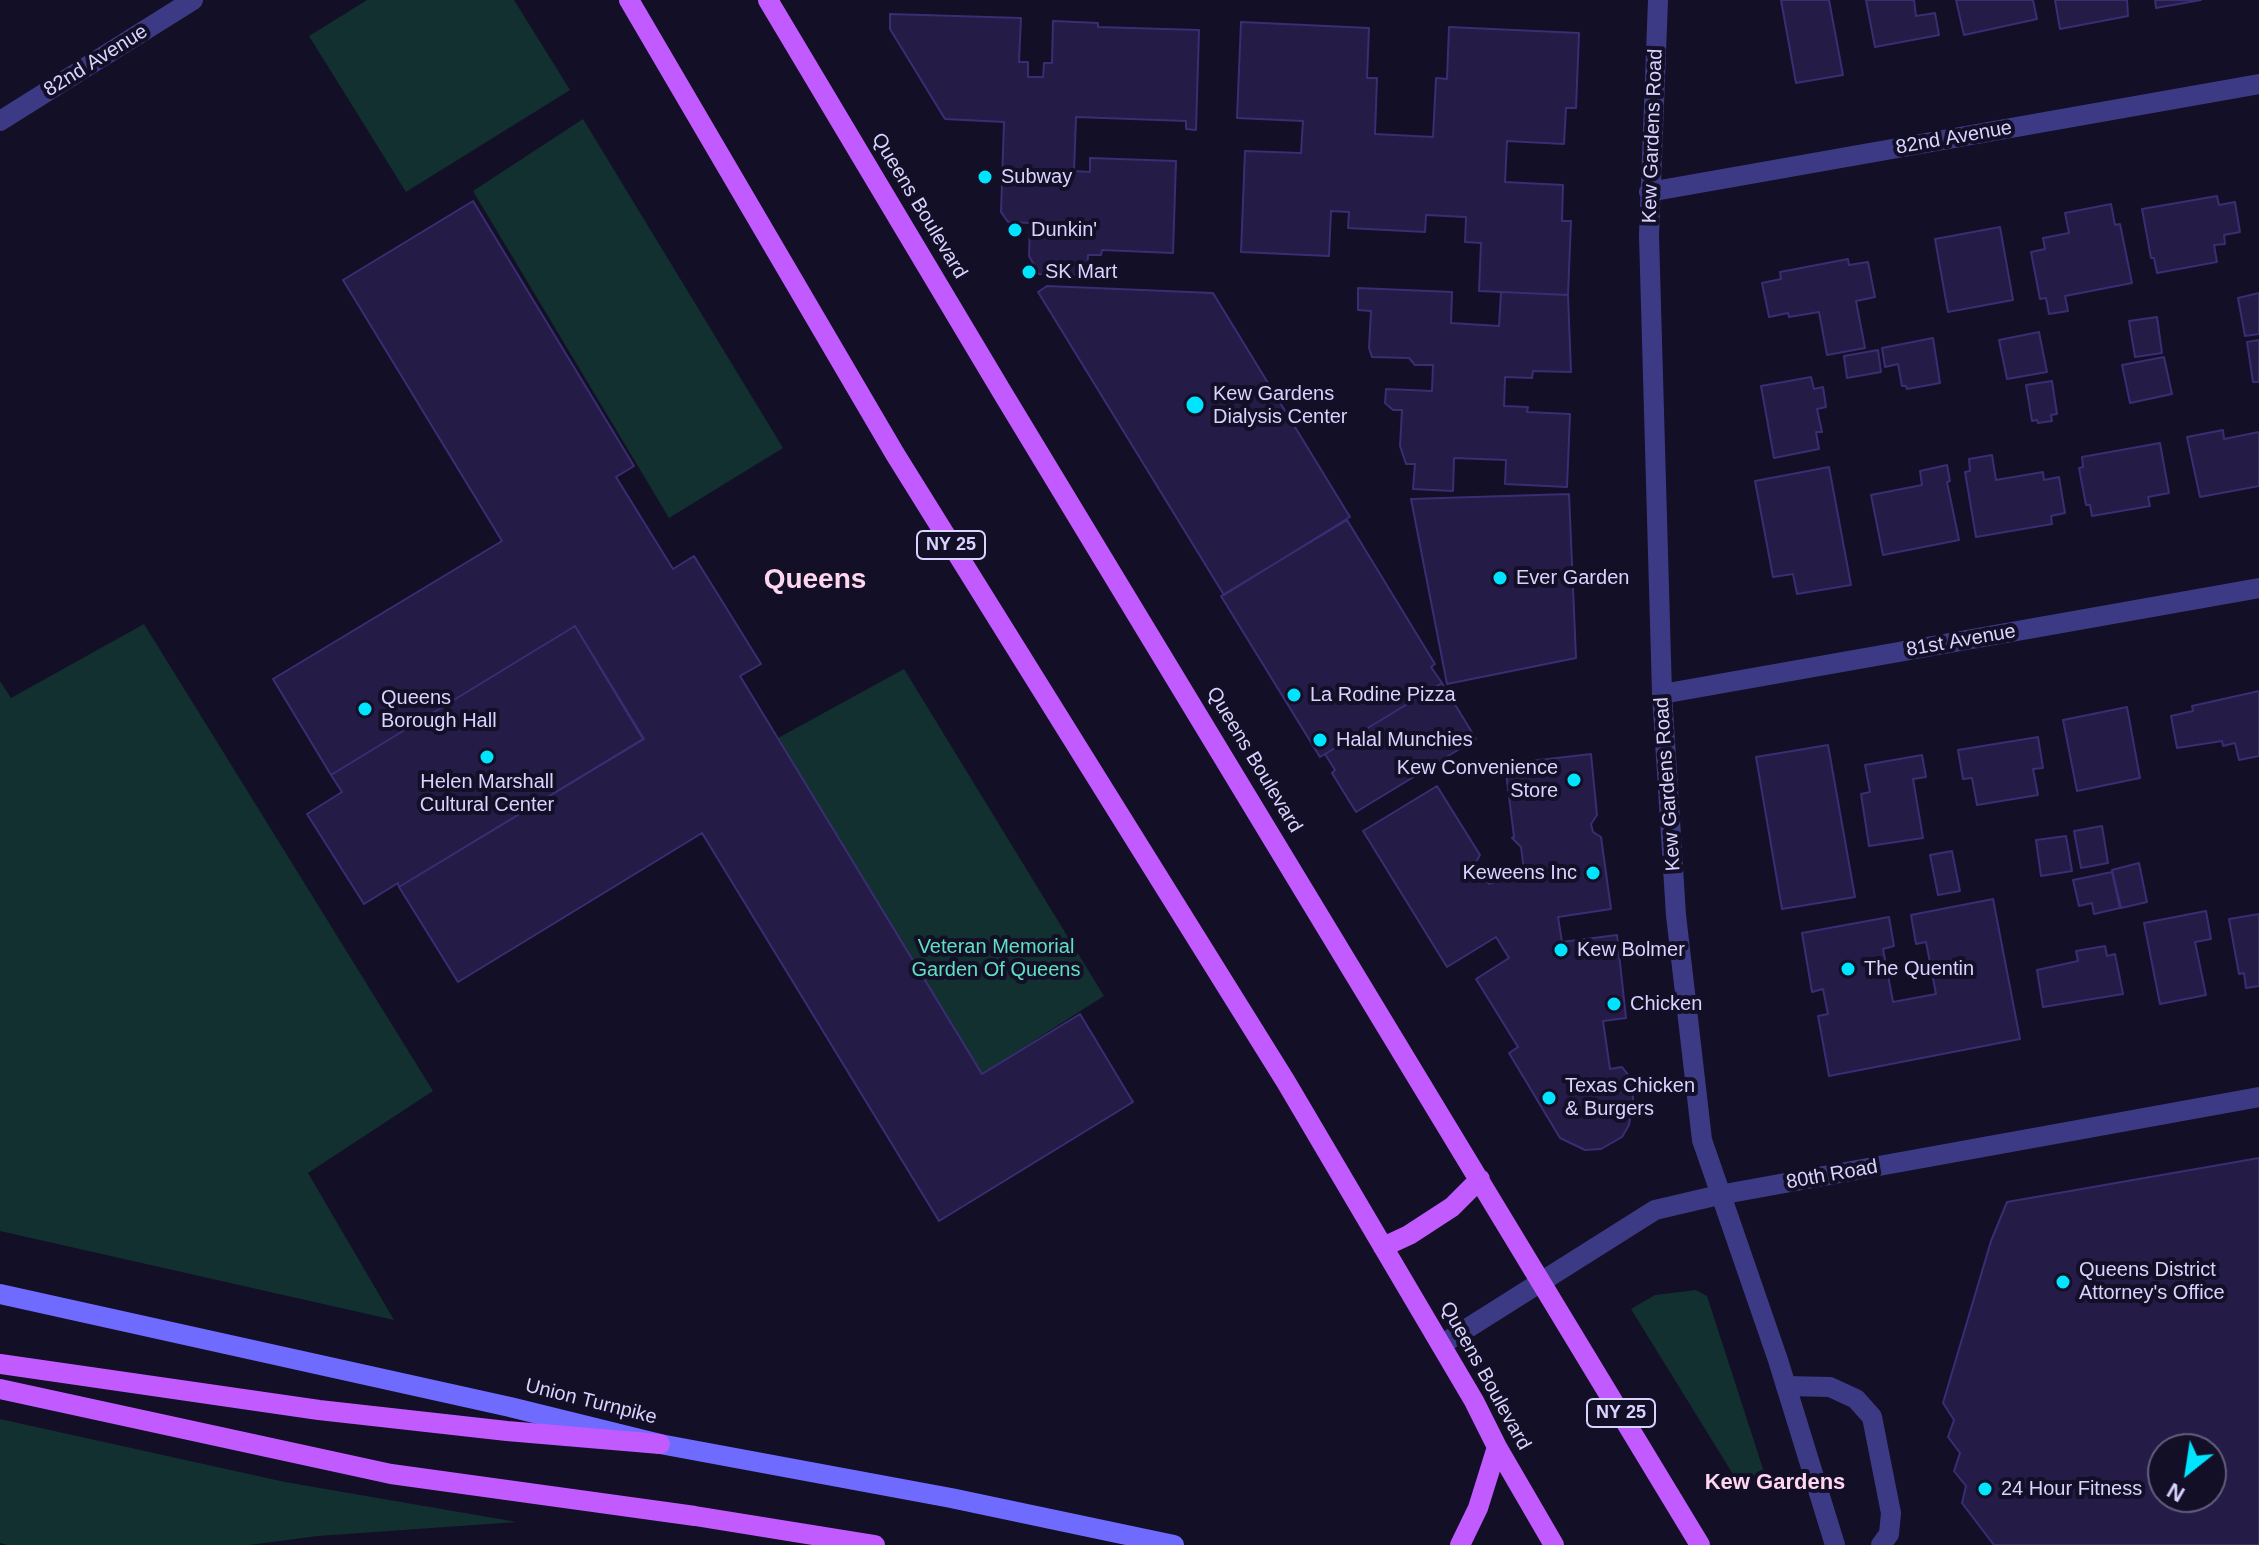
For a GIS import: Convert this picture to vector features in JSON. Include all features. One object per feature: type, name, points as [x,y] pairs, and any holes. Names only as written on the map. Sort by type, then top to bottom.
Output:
[{"type":"main road","name":"Queens Boulevard","points":[[629,0],[895,454],[1286,1082],[1554,1545]]},
{"type":"main road","name":"Queens Boulevard","points":[[768,0],[1700,1545]]},
{"type":"main road","points":[[1383,1247],[1409,1235],[1452,1207],[1480,1179]]},
{"type":"main road","name":"Union Turnpike","points":[[0,1294],[510,1407],[660,1444],[951,1498],[1174,1545]]},
{"type":"main road","points":[[0,1364],[319,1410],[660,1444]]},
{"type":"main road","points":[[0,1389],[391,1474],[695,1516],[875,1545]]},
{"type":"main road","points":[[1460,1545],[1485,1490],[1497,1447]]},
{"type":"street","name":"82nd Avenue","points":[[0,121],[193,0]]},
{"type":"street","name":"Kew Gardens Road","points":[[1658,0],[1649,192],[1662,694],[1676,915],[1702,1140],[1786,1386],[1835,1545]]},
{"type":"street","name":"82nd Avenue","points":[[1649,192],[2259,84]]},
{"type":"street","name":"81st Avenue","points":[[1662,694],[2259,588]]},
{"type":"street","name":"80th Road","points":[[1441,1345],[1655,1210],[1719,1195],[2259,1097]]},
{"type":"street","points":[[1786,1386],[1830,1387],[1856,1399],[1872,1417],[1891,1513],[1889,1534],[1881,1545]]},
{"type":"green space","points":[[367,0],[514,0],[570,90],[406,192],[309,36]]},
{"type":"green space","points":[[583,119],[783,448],[669,518],[473,191]]},
{"type":"green space","points":[[144,624],[433,1091],[308,1173],[394,1320],[0,1231],[0,681],[11,698]]},
{"type":"green space","name":"Veteran Memorial Garden Of Queens","points":[[904,669],[1104,996],[982,1074],[778,738]]},
{"type":"green space","points":[[1696,1290],[1707,1296],[1765,1475],[1739,1484],[1631,1309],[1655,1295]]},
{"type":"green space","points":[[0,1419],[285,1482],[517,1522],[318,1536],[249,1545],[7,1545],[0,1543]]},
{"type":"building","points":[[1781,0],[1829,0],[1843,75],[1796,83]]},
{"type":"building","points":[[1866,0],[1914,0],[1916,16],[1935,13],[1939,35],[1875,47]]},
{"type":"building","points":[[1956,0],[2033,0],[2037,19],[1964,35]]},
{"type":"building","points":[[2055,0],[2127,0],[2128,16],[2060,29]]},
{"type":"building","points":[[2155,0],[2201,0],[2156,8]]},
{"type":"building","points":[[890,14],[1021,18],[1019,62],[1028,62],[1028,77],[1043,77],[1044,63],[1052,63],[1053,21],[1098,23],[1098,27],[1199,30],[1196,130],[1186,129],[1186,121],[1076,117],[1074,171],[1090,172],[1090,158],[1176,161],[1173,253],[1102,250],[1101,255],[1088,255],[1087,275],[1039,274],[1029,256],[1030,223],[1008,222],[1001,212],[1004,122],[945,119],[890,29]]},
{"type":"building","points":[[1241,22],[1369,28],[1367,78],[1377,78],[1375,134],[1433,137],[1436,78],[1447,79],[1449,27],[1579,33],[1576,108],[1566,108],[1564,144],[1507,141],[1505,182],[1563,185],[1562,221],[1571,221],[1568,295],[1479,291],[1481,243],[1465,242],[1466,217],[1426,215],[1425,232],[1348,228],[1349,212],[1331,211],[1329,256],[1241,252],[1245,151],[1301,153],[1303,121],[1237,118]]},
{"type":"building","points":[[2217,196],[2219,205],[2235,202],[2240,232],[2224,235],[2225,244],[2214,245],[2217,262],[2157,273],[2154,258],[2151,258],[2142,209]]},
{"type":"building","name":"Queens Borough Hall","points":[[473,201],[634,466],[616,477],[673,569],[694,556],[761,664],[740,676],[982,1074],[1080,1014],[1133,1102],[939,1221],[702,833],[458,982],[399,887],[644,739],[575,626],[331,775],[273,679],[502,541],[343,280]]},
{"type":"building","points":[[2111,204],[2115,225],[2120,224],[2132,283],[2065,296],[2068,311],[2049,314],[2046,298],[2040,299],[2031,252],[2045,249],[2043,238],[2069,233],[2065,213]]},
{"type":"building","points":[[2000,227],[2013,300],[1948,312],[1935,239]]},
{"type":"building","points":[[1848,259],[1849,265],[1868,262],[1875,297],[1856,301],[1865,348],[1827,355],[1819,312],[1769,317],[1762,283],[1781,279],[1780,272]]},
{"type":"building","name":"Kew Gardens Dialysis Center","points":[[1047,286],[1213,293],[1350,517],[1224,595],[1038,292]]},
{"type":"building","points":[[1358,288],[1452,292],[1451,323],[1499,326],[1501,292],[1568,295],[1571,372],[1533,371],[1532,378],[1505,377],[1504,406],[1528,407],[1527,412],[1570,414],[1567,487],[1505,484],[1506,460],[1454,458],[1453,491],[1413,489],[1415,464],[1406,464],[1400,446],[1402,410],[1393,410],[1385,403],[1386,389],[1432,391],[1433,365],[1415,365],[1409,358],[1372,357],[1369,348],[1371,311],[1358,310]]},
{"type":"building","points":[[2259,293],[2259,334],[2245,336],[2238,298]]},
{"type":"building","points":[[2157,317],[2162,353],[2135,357],[2129,321]]},
{"type":"building","points":[[2039,332],[2047,372],[2007,379],[1999,340]]},
{"type":"building","points":[[1933,338],[1940,383],[1907,389],[1902,386],[1898,364],[1885,367],[1882,348]]},
{"type":"building","points":[[2259,340],[2259,382],[2253,382],[2247,342]]},
{"type":"building","points":[[1878,350],[1881,372],[1847,378],[1844,356]]},
{"type":"building","points":[[2164,357],[2172,394],[2130,403],[2122,365]]},
{"type":"building","points":[[1811,377],[1814,389],[1823,387],[1826,407],[1817,409],[1822,432],[1816,432],[1819,449],[1774,458],[1761,386]]},
{"type":"building","points":[[2052,381],[2057,414],[2051,415],[2052,421],[2032,421],[2026,385]]},
{"type":"building","points":[[2223,430],[2224,439],[2259,432],[2259,486],[2200,497],[2187,437]]},
{"type":"building","points":[[2160,443],[2169,493],[2148,497],[2150,506],[2092,516],[2090,505],[2086,505],[2079,468],[2083,467],[2082,457]]},
{"type":"building","points":[[1992,455],[1996,480],[2043,472],[2044,480],[2059,477],[2065,513],[2051,516],[2052,524],[1976,537],[1965,472],[1970,471],[1969,459]]},
{"type":"building","points":[[1947,465],[1950,481],[1947,482],[1959,540],[1883,555],[1871,495],[1922,485],[1920,471]]},
{"type":"building","points":[[1829,467],[1851,585],[1797,594],[1793,574],[1773,577],[1755,481]]},
{"type":"building","name":"Ever Garden","points":[[1569,494],[1576,658],[1447,684],[1411,499]]},
{"type":"building","points":[[1347,520],[1435,664],[1431,667],[1442,683],[1320,757],[1221,596]]},
{"type":"building","name":"Helen Marshall Cultural Center","points":[[575,626],[643,739],[399,887],[398,883],[364,904],[307,814],[342,792],[331,775]]},
{"type":"building","points":[[1442,683],[1476,739],[1356,812],[1332,773],[1335,770],[1325,754]]},
{"type":"building","points":[[2259,691],[2259,756],[2239,760],[2235,743],[2223,746],[2222,741],[2177,748],[2171,716],[2193,711],[2192,706]]},
{"type":"building","points":[[2127,707],[2140,778],[2077,791],[2063,720]]},
{"type":"building","points":[[2038,737],[2043,768],[2033,769],[2038,795],[1977,805],[1972,778],[1963,779],[1958,750]]},
{"type":"building","points":[[1828,745],[1855,897],[1782,909],[1756,757]]},
{"type":"building","name":"Kew Bolmer","points":[[1591,754],[1597,815],[1591,824],[1593,832],[1601,837],[1611,909],[1558,917],[1562,942],[1617,935],[1626,1018],[1603,1021],[1610,1069],[1622,1067],[1629,1076],[1633,1085],[1633,1101],[1629,1125],[1622,1137],[1601,1149],[1585,1150],[1560,1138],[1509,1053],[1518,1047],[1476,979],[1509,958],[1496,937],[1447,967],[1363,831],[1437,786],[1480,855],[1476,862],[1489,884],[1524,871],[1521,847],[1512,838],[1505,764]]},
{"type":"building","points":[[1922,755],[1926,777],[1913,779],[1923,838],[1869,846],[1861,794],[1870,792],[1865,765]]},
{"type":"building","points":[[2102,826],[2108,863],[2081,868],[2074,831]]},
{"type":"building","points":[[2066,836],[2072,871],[2041,876],[2036,840]]},
{"type":"building","points":[[1952,851],[1960,891],[1938,895],[1930,855]]},
{"type":"building","points":[[2139,863],[2147,902],[2121,908],[2112,870]]},
{"type":"building","points":[[2112,872],[2120,908],[2094,914],[2092,903],[2079,906],[2073,880]]},
{"type":"building","name":"The Quentin","points":[[1993,899],[2020,1039],[1829,1076],[1818,1016],[1828,1014],[1823,989],[1812,992],[1802,933],[1889,917],[1894,946],[1883,949],[1893,1002],[1936,994],[1926,942],[1916,944],[1911,915]]},
{"type":"building","points":[[2206,911],[2211,939],[2195,942],[2206,995],[2160,1004],[2144,923]]},
{"type":"building","points":[[2259,914],[2259,986],[2246,988],[2244,973],[2239,974],[2229,919]]},
{"type":"building","points":[[2105,946],[2107,956],[2115,954],[2123,994],[2043,1007],[2037,970],[2078,961],[2076,951]]},
{"type":"building","points":[[2259,1158],[2259,1545],[1994,1545],[1962,1503],[1966,1486],[1954,1471],[1960,1453],[1948,1437],[1954,1420],[1943,1403],[1991,1241],[2007,1202]]},
{"type":"place","name":"Subway","points":[[985,177]]},
{"type":"place","name":"Dunkin'","points":[[1015,230]]},
{"type":"place","name":"SK Mart","points":[[1029,272]]},
{"type":"place","name":"Kew Gardens Dialysis Center","points":[[1195,405]]},
{"type":"place","name":"Ever Garden","points":[[1500,578]]},
{"type":"place","name":"La Rodine Pizza","points":[[1294,695]]},
{"type":"place","name":"Queens Borough Hall","points":[[365,709]]},
{"type":"place","name":"Halal Munchies","points":[[1320,740]]},
{"type":"place","name":"Helen Marshall Cultural Center","points":[[487,757]]},
{"type":"place","name":"Kew Convenience Store","points":[[1574,780]]},
{"type":"place","name":"Keweens Inc","points":[[1593,873]]},
{"type":"place","name":"Kew Bolmer","points":[[1561,950]]},
{"type":"place","name":"The Quentin","points":[[1848,969]]},
{"type":"place","name":"Chicken","points":[[1614,1004]]},
{"type":"place","name":"Texas Chicken & Burgers","points":[[1549,1098]]},
{"type":"place","name":"Queens District Attorney's Office","points":[[2063,1282]]},
{"type":"place","name":"24 Hour Fitness","points":[[1985,1489]]},
{"type":"district","name":"Queens","points":[[815,580]]},
{"type":"district","name":"Kew Gardens","points":[[1775,1483]]}]
